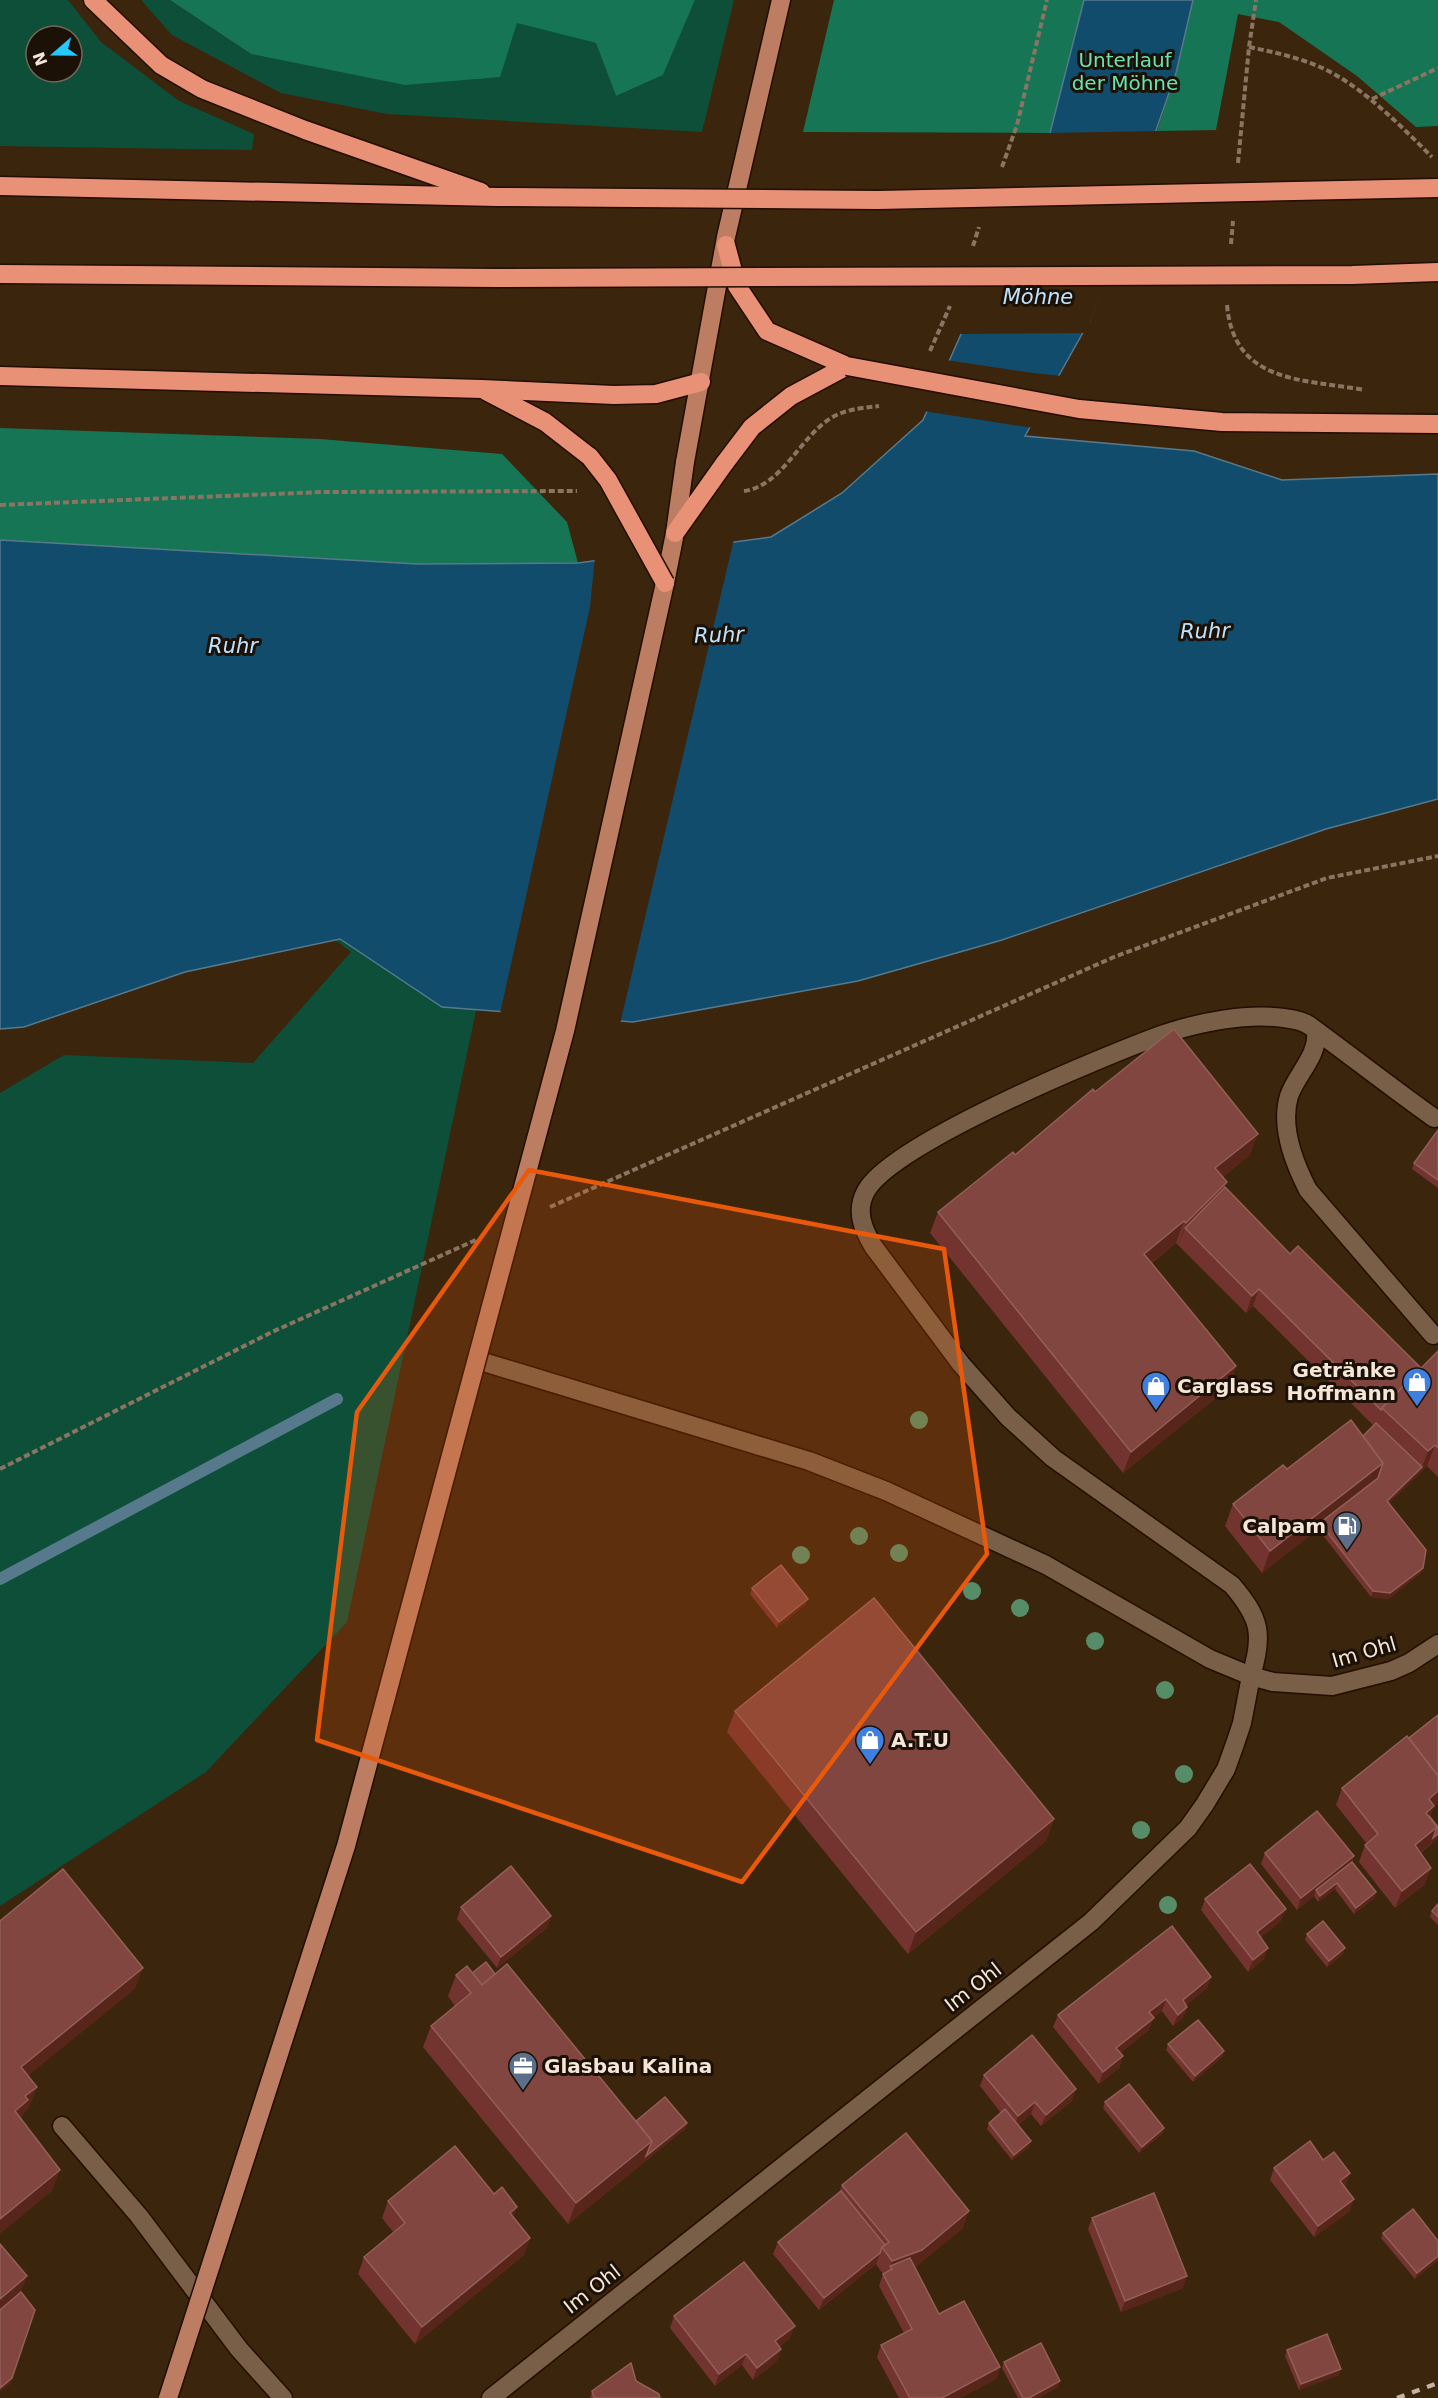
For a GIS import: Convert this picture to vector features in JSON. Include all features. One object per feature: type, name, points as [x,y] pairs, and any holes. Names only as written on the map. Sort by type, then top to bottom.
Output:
[{"type":"highway","points":[[93,0],[161,65],[202,89],[305,130],[496,197]]},
{"type":"highway","points":[[0,186],[496,197],[878,200],[1438,188]]},
{"type":"highway","points":[[726,245],[737,286],[767,331],[799,347],[847,366],[1079,409],[1222,422],[1438,424]]},
{"type":"highway","points":[[0,274],[496,278],[1341,275],[1438,272]]},
{"type":"highway","points":[[675,534],[752,428],[792,396],[847,366]]},
{"type":"highway","points":[[0,376],[624,395],[656,394],[701,382]]},
{"type":"highway","points":[[482,389],[545,422],[590,457],[608,480],[665,584]]},
{"type":"main road","points":[[168,2398],[346,1846],[565,1032],[665,584],[726,237],[781,0]]},
{"type":"street","points":[[477,1360],[809,1461],[886,1491],[1046,1565],[1210,1659],[1251,1676],[1258,1653],[1260,1635],[1249,1605],[1232,1585],[1053,1458],[1008,1417],[961,1364],[885,1264],[862,1228],[861,1208],[865,1192],[876,1178],[931,1140],[1007,1101],[1165,1034],[1224,1019],[1283,1018],[1310,1026],[1434,1118]]},
{"type":"street","points":[[1316,1032],[1317,1040],[1314,1049],[1289,1096],[1287,1124],[1299,1171],[1308,1190],[1433,1335]]},
{"type":"street","name":"Im Ohl","points":[[491,2398],[1092,1922],[1188,1828],[1205,1804],[1226,1769],[1242,1724],[1251,1676],[1273,1682],[1332,1686],[1372,1677],[1400,1667],[1438,1644]]},
{"type":"street","points":[[62,2126],[139,2216],[239,2349],[283,2398]]},
{"type":"path","points":[[1017,125],[1047,0]]},
{"type":"path","points":[[1249,47],[1296,58],[1323,68],[1372,99],[1438,160]]},
{"type":"path","points":[[1372,99],[1438,68]]},
{"type":"path","points":[[0,505],[323,492],[566,491]]},
{"type":"path","points":[[541,1210],[1114,957],[1327,878],[1438,856]]},
{"type":"path","points":[[0,1469],[272,1332],[487,1235]]},
{"type":"highlighted area","points":[[529,1170],[944,1249],[987,1554],[742,1882],[317,1740],[357,1412]]},
{"type":"green space","points":[[0,0],[68,0],[101,42],[179,101],[254,134],[252,150],[0,146]]},
{"type":"green space","points":[[141,0],[170,0],[251,54],[517,22],[596,43],[616,96],[663,75],[695,0],[734,0],[702,132],[387,114],[281,93],[172,35]]},
{"type":"green space","points":[[170,0],[695,0],[663,75],[616,96],[596,43],[517,23],[500,77],[405,85],[251,54]]},
{"type":"green space","points":[[834,0],[1084,0],[1050,133],[803,132]]},
{"type":"green space","points":[[1193,0],[1438,0],[1438,126],[1416,127],[1357,76],[1279,22],[1238,14],[1216,130],[1157,131],[1176,73]]},
{"type":"green space","points":[[0,428],[320,439],[502,454],[567,522],[578,563],[417,564],[0,540]]},
{"type":"green space","points":[[537,722],[347,1622],[206,1772],[0,1906],[0,1093],[64,1055],[253,1063],[351,952],[254,879]]},
{"type":"water","points":[[1084,0],[1193,0],[1176,73],[1090,320],[1025,436],[1194,451],[1282,480],[1438,474],[1438,799],[1326,829],[1002,940],[858,981],[633,1022],[442,1007],[340,939],[185,972],[24,1027],[0,1029],[0,540],[417,564],[578,563],[771,537],[842,493],[923,420],[1050,133]]},
{"type":"pier","points":[[1160,131],[1086,333],[958,334],[1047,133]]},
{"type":"pier","points":[[946,360],[1062,376],[1033,428],[923,411]]},
{"type":"pier","points":[[734,539],[620,1024],[500,1014],[590,607],[595,557]]},
{"type":"building","points":[[1174,1029],[1258,1134],[1215,1168],[1227,1182],[1186,1223],[1184,1221],[1144,1254],[1236,1366],[1131,1452],[938,1212],[1013,1152],[1015,1155],[1093,1089],[1095,1092]]},
{"type":"building","points":[[1438,1130],[1438,1180],[1414,1163]]},
{"type":"building","points":[[1225,1187],[1290,1254],[1298,1246],[1421,1368],[1381,1410],[1259,1289],[1252,1296],[1185,1228]]},
{"type":"building","name":"Getränke Hoffmann","points":[[1438,1351],[1438,1448],[1435,1445],[1428,1451],[1382,1408]]},
{"type":"building","points":[[1351,1420],[1383,1463],[1270,1551],[1233,1504],[1283,1465],[1287,1469]]},
{"type":"building","points":[[1376,1423],[1422,1467],[1387,1501],[1426,1550],[1423,1568],[1390,1593],[1373,1591],[1320,1523],[1378,1478],[1383,1463],[1363,1436]]},
{"type":"building","points":[[781,1565],[808,1599],[779,1622],[752,1588]]},
{"type":"building","name":"A.T.U","points":[[874,1598],[1054,1819],[916,1932],[735,1711]]},
{"type":"building","points":[[1438,1715],[1438,1776],[1409,1738]]},
{"type":"building","points":[[1407,1736],[1438,1776],[1438,1791],[1429,1799],[1434,1806],[1426,1813],[1437,1827],[1415,1845],[1431,1868],[1402,1891],[1365,1845],[1378,1834],[1342,1788]]},
{"type":"building","points":[[1317,1811],[1354,1856],[1301,1898],[1265,1853]]},
{"type":"building","points":[[1430,1817],[1438,1827],[1438,1834],[1433,1838],[1437,1827]]},
{"type":"building","points":[[1352,1862],[1376,1892],[1356,1908],[1337,1883],[1320,1896],[1316,1890]]},
{"type":"building","points":[[1250,1864],[1286,1909],[1257,1932],[1268,1948],[1253,1960],[1205,1899]]},
{"type":"building","points":[[511,1866],[551,1916],[501,1957],[461,1907]]},
{"type":"building","points":[[63,1869],[143,1968],[21,2067],[37,2087],[25,2096],[28,2100],[15,2111],[60,2170],[0,2219],[0,1921]]},
{"type":"building","points":[[1438,1904],[1438,1917],[1432,1911]]},
{"type":"building","points":[[1323,1921],[1345,1948],[1329,1961],[1307,1934]]},
{"type":"building","points":[[1172,1926],[1211,1977],[1183,2000],[1187,2007],[1178,2015],[1166,1999],[1149,2012],[1154,2018],[1116,2048],[1123,2056],[1103,2072],[1058,2015]]},
{"type":"building","points":[[486,1962],[495,1974],[482,1985],[472,1973]]},
{"type":"building","name":"Glasbau Kalina","points":[[507,1964],[652,2141],[576,2203],[431,2026],[471,1993],[456,1975],[467,1966],[482,1985]]},
{"type":"building","points":[[1198,2020],[1224,2051],[1195,2076],[1168,2044]]},
{"type":"building","points":[[1032,2035],[1076,2089],[1046,2115],[1035,2102],[1018,2116],[984,2075]]},
{"type":"building","points":[[1129,2084],[1164,2128],[1142,2147],[1105,2102]]},
{"type":"building","points":[[665,2097],[687,2123],[646,2156],[652,2141],[636,2121]]},
{"type":"building","points":[[1005,2109],[1031,2141],[1014,2155],[989,2123]]},
{"type":"building","points":[[906,2133],[969,2211],[922,2250],[892,2261],[882,2247],[889,2242],[842,2185]]},
{"type":"building","points":[[1310,2141],[1323,2160],[1334,2152],[1350,2173],[1340,2181],[1354,2199],[1318,2226],[1274,2168]]},
{"type":"building","points":[[455,2146],[494,2194],[502,2187],[517,2207],[510,2213],[530,2238],[422,2327],[364,2257],[405,2223],[388,2201]]},
{"type":"building","points":[[841,2191],[885,2245],[880,2253],[824,2298],[778,2242]]},
{"type":"building","points":[[1154,2193],[1187,2276],[1125,2301],[1092,2218]]},
{"type":"building","points":[[1413,2209],[1438,2241],[1438,2256],[1417,2273],[1383,2233]]},
{"type":"building","points":[[0,2244],[27,2276],[0,2299]]},
{"type":"building","points":[[910,2258],[939,2314],[964,2301],[1000,2367],[942,2398],[910,2398],[881,2345],[912,2329],[883,2274],[892,2269],[890,2266]]},
{"type":"building","points":[[744,2262],[795,2326],[775,2341],[781,2349],[757,2368],[746,2354],[719,2374],[674,2316]]},
{"type":"building","points":[[21,2292],[35,2310],[12,2378],[0,2388],[0,2310]]},
{"type":"building","points":[[1327,2334],[1341,2369],[1301,2384],[1287,2350]]},
{"type":"building","points":[[1041,2343],[1060,2381],[1029,2398],[1023,2398],[1004,2362]]},
{"type":"building","points":[[631,2363],[636,2381],[659,2394],[660,2398],[594,2398],[592,2391]]},
{"type":"waterway","points":[[0,1579],[337,1399]]},
{"type":"railway","points":[[1397,2398],[1438,2383]]},
{"type":"place","name":"Getränke Hoffmann","points":[[1417,1408]]},
{"type":"place","name":"Carglass","points":[[1156,1412]]},
{"type":"place","name":"Calpam","points":[[1347,1552]]},
{"type":"place","name":"A.T.U","points":[[870,1766]]},
{"type":"place","name":"Glasbau Kalina","points":[[523,2092]]},
{"type":"park label","name":"Unterlauf der Möhne","points":[[1125,72]]},
{"type":"water label","name":"Möhne","points":[[1038,297]]},
{"type":"water label","name":"Ruhr","points":[[1205,631]]},
{"type":"water label","name":"Ruhr","points":[[719,635]]},
{"type":"water label","name":"Ruhr","points":[[233,646]]}]
